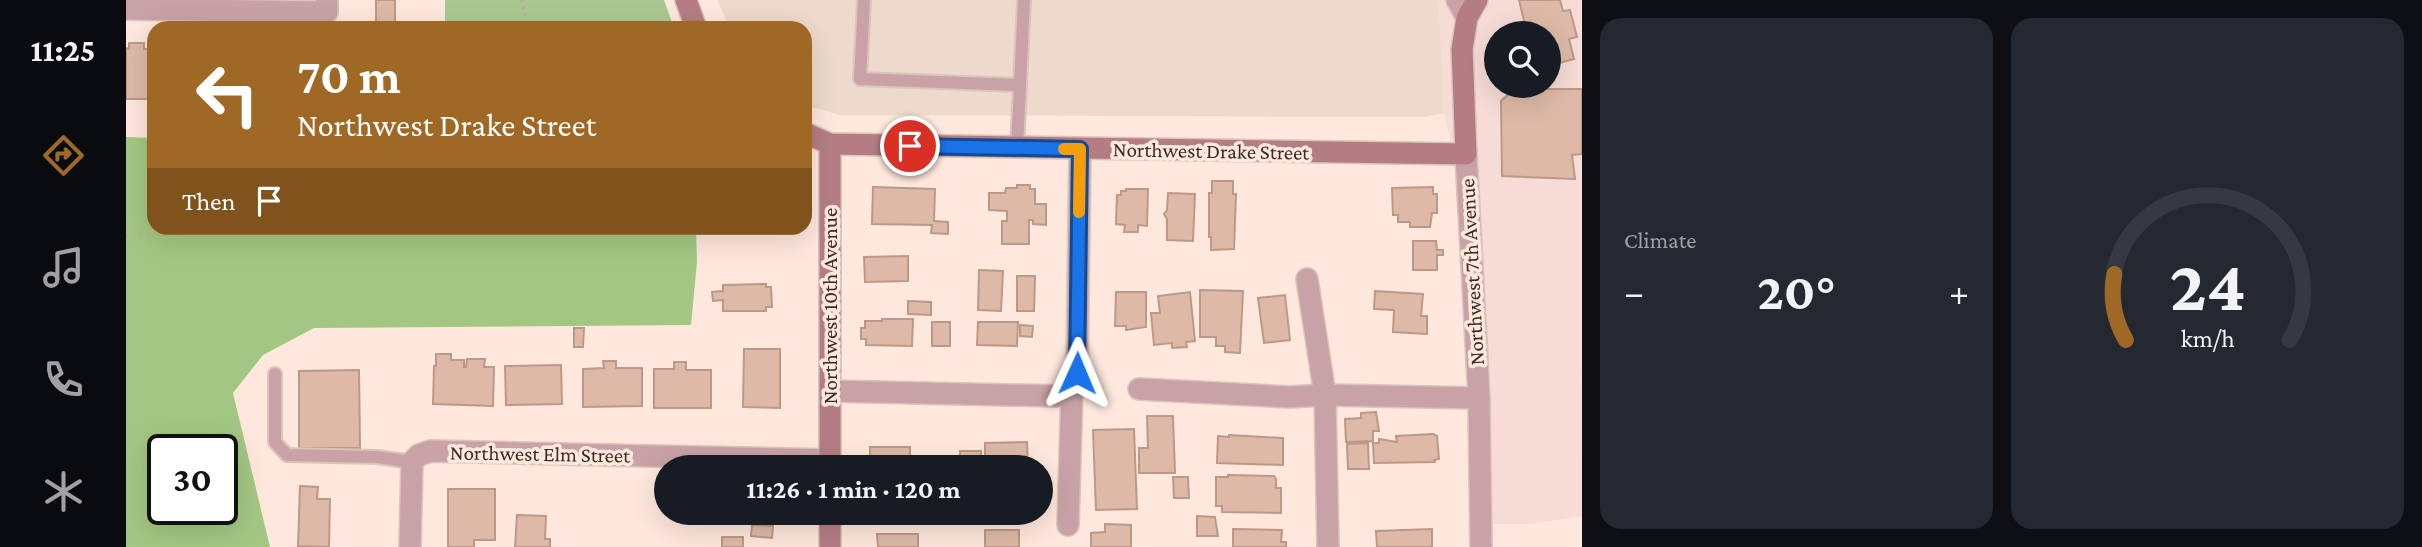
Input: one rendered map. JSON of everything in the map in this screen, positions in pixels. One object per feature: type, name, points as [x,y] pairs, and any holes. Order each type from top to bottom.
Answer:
[{"type":"street","points":[[686,0],[694,21]]},
{"type":"street","points":[[126,9],[327,6]]},
{"type":"street","name":"Northwest 7th Avenue","points":[[1467,6],[1462,49],[1479,398],[1481,547]]},
{"type":"street","points":[[812,137],[830,144]]},
{"type":"street","name":"Northwest Drake Street","points":[[830,144],[1466,154]]},
{"type":"street","name":"Northwest 10th Avenue","points":[[830,144],[830,455]]},
{"type":"street","points":[[1068,525],[1072,388],[1077,373],[1080,149]]},
{"type":"street","points":[[1307,279],[1325,395],[1328,547]]},
{"type":"street","points":[[830,391],[1057,396],[1072,388]]},
{"type":"street","points":[[1139,389],[1290,397],[1325,395],[1479,398]]},
{"type":"street","name":"Northwest Elm Street","points":[[416,458],[432,451],[654,458]]},
{"type":"street","points":[[410,547],[416,458]]},
{"type":"street","points":[[830,525],[830,547]]},
{"type":"lane","points":[[864,0],[860,79],[1020,85]]},
{"type":"lane","points":[[1017,148],[1024,0]]},
{"type":"lane","points":[[275,374],[275,442],[288,455],[416,458]]},
{"type":"path","points":[[523,0],[528,21]]},
{"type":"path","points":[[126,236],[147,234]]},
{"type":"shaded area","points":[[717,0],[1442,0],[1439,2],[1444,113],[1424,117],[840,115],[812,107],[812,21],[727,21]]},
{"type":"shaded area","points":[[1581,0],[1582,516],[1531,524],[1474,524],[1460,178],[1444,113],[1439,2]]},
{"type":"green space","points":[[445,0],[664,0],[672,21],[445,21]]},
{"type":"green space","points":[[126,137],[147,138],[147,235],[696,235],[697,262],[691,325],[314,328],[263,355],[233,393],[270,547],[126,547]]},
{"type":"building","points":[[376,0],[395,0],[395,21],[376,21]]},
{"type":"building","points":[[1519,0],[1560,0],[1563,11],[1570,10],[1577,37],[1569,39],[1574,59],[1561,63],[1561,21],[1524,21]]},
{"type":"building","points":[[129,43],[144,43],[144,49],[147,49],[147,99],[126,99],[126,48],[129,49]]},
{"type":"building","points":[[1561,89],[1582,89],[1582,154],[1572,155],[1575,179],[1502,176],[1501,101],[1504,98],[1561,98]]},
{"type":"building","points":[[1212,181],[1233,181],[1233,194],[1236,194],[1234,249],[1211,250],[1209,193],[1212,193]]},
{"type":"building","points":[[1017,185],[1030,185],[1030,189],[1035,189],[1035,204],[1046,204],[1046,225],[1033,224],[1033,220],[1029,220],[1029,244],[1002,244],[1002,221],[1007,221],[1007,211],[989,210],[989,193],[1005,193],[1006,188],[1017,188]]},
{"type":"building","points":[[873,187],[935,189],[934,221],[948,222],[948,234],[931,233],[932,225],[872,224]]},
{"type":"building","points":[[1433,187],[1433,194],[1437,194],[1437,213],[1432,213],[1430,227],[1410,227],[1410,222],[1398,222],[1398,215],[1393,215],[1392,188]]},
{"type":"building","points":[[1148,189],[1147,226],[1138,225],[1138,232],[1124,232],[1125,225],[1116,224],[1117,195],[1121,195],[1121,191]]},
{"type":"building","points":[[1168,193],[1195,194],[1193,241],[1167,240],[1167,219],[1164,214],[1167,210]]},
{"type":"building","points":[[1413,241],[1436,241],[1437,250],[1443,250],[1443,255],[1437,255],[1437,270],[1413,270]]},
{"type":"building","points":[[908,256],[908,281],[865,282],[864,257]]},
{"type":"building","points":[[979,270],[1003,271],[1001,311],[978,310]]},
{"type":"building","points":[[1017,276],[1035,276],[1034,311],[1017,311]]},
{"type":"building","points":[[766,284],[766,287],[771,287],[772,307],[766,307],[766,311],[723,311],[723,300],[713,301],[712,292],[723,291],[723,285]]},
{"type":"building","points":[[1200,290],[1243,291],[1240,353],[1225,352],[1225,346],[1216,346],[1216,337],[1200,337]]},
{"type":"building","points":[[1375,291],[1423,294],[1421,316],[1427,316],[1427,334],[1393,332],[1394,310],[1374,309]]},
{"type":"building","points":[[1116,292],[1146,292],[1146,327],[1126,330],[1126,326],[1115,326]]},
{"type":"building","points":[[1190,292],[1195,341],[1186,342],[1187,347],[1172,348],[1172,343],[1154,345],[1151,313],[1160,313],[1158,296]]},
{"type":"building","points":[[1285,295],[1290,340],[1264,343],[1258,298]]},
{"type":"building","points":[[908,301],[931,302],[931,315],[908,314]]},
{"type":"building","points":[[913,319],[912,346],[866,345],[866,339],[861,339],[861,328],[865,328],[865,321]]},
{"type":"building","points":[[932,322],[950,322],[950,346],[932,346]]},
{"type":"building","points":[[978,322],[1018,322],[1017,346],[977,345]]},
{"type":"building","points":[[1020,325],[1033,326],[1032,337],[1020,336]]},
{"type":"building","points":[[574,328],[584,328],[583,347],[574,347]]},
{"type":"building","points":[[744,349],[780,349],[780,408],[743,407]]},
{"type":"building","points":[[436,354],[451,354],[451,360],[464,360],[464,367],[467,359],[485,359],[484,367],[494,367],[493,406],[433,404]]},
{"type":"building","points":[[603,361],[616,361],[616,368],[642,368],[642,406],[583,407],[583,369],[604,368]]},
{"type":"building","points":[[674,362],[686,362],[686,370],[711,370],[711,408],[654,408],[654,369],[674,369]]},
{"type":"building","points":[[561,365],[562,404],[506,405],[505,366]]},
{"type":"building","points":[[359,370],[360,448],[299,448],[299,371]]},
{"type":"building","points":[[1376,412],[1379,431],[1373,431],[1373,441],[1346,442],[1345,419],[1361,418],[1361,413]]},
{"type":"building","points":[[1147,416],[1173,416],[1175,473],[1139,473],[1139,448],[1148,448]]},
{"type":"building","points":[[1134,429],[1137,509],[1096,510],[1093,430]]},
{"type":"building","points":[[1218,436],[1283,438],[1283,465],[1217,463]]},
{"type":"building","points":[[1396,436],[1437,436],[1439,459],[1434,460],[1435,462],[1374,463],[1373,443],[1379,443],[1379,439],[1397,442]]},
{"type":"building","points":[[1027,442],[1028,455],[985,455],[985,443]]},
{"type":"building","points":[[1368,443],[1369,469],[1348,469],[1347,444]]},
{"type":"building","points":[[870,447],[910,447],[910,455],[870,455]]},
{"type":"building","points":[[960,451],[981,451],[981,455],[960,455]]},
{"type":"building","points":[[1274,476],[1276,488],[1281,488],[1281,513],[1222,512],[1222,506],[1216,506],[1216,477]]},
{"type":"building","points":[[1173,477],[1188,477],[1189,498],[1174,498]]},
{"type":"building","points":[[300,486],[318,487],[317,499],[330,499],[329,547],[298,546]]},
{"type":"building","points":[[448,489],[495,489],[495,540],[474,540],[474,547],[448,547]]},
{"type":"building","points":[[517,515],[546,516],[545,539],[550,539],[550,547],[515,547]]},
{"type":"building","points":[[1197,516],[1215,517],[1218,536],[1197,536]]},
{"type":"building","points":[[1105,524],[1131,525],[1131,547],[1091,547],[1091,533],[1105,532]]},
{"type":"building","points":[[752,525],[773,526],[772,538],[751,536]]},
{"type":"building","points":[[1233,529],[1282,530],[1281,542],[1286,542],[1286,547],[1233,547]]},
{"type":"building","points":[[1432,529],[1432,547],[1377,547],[1376,531]]},
{"type":"building","points":[[985,530],[1019,530],[1019,547],[985,547]]},
{"type":"building","points":[[877,534],[918,534],[918,547],[878,547]]},
{"type":"building","points":[[722,537],[743,537],[743,547],[722,547]]},
{"type":"slow traffic","points":[[1064,149],[1080,149],[1079,212]]},
{"type":"route","points":[[910,146],[1080,149],[1077,373]]}]
